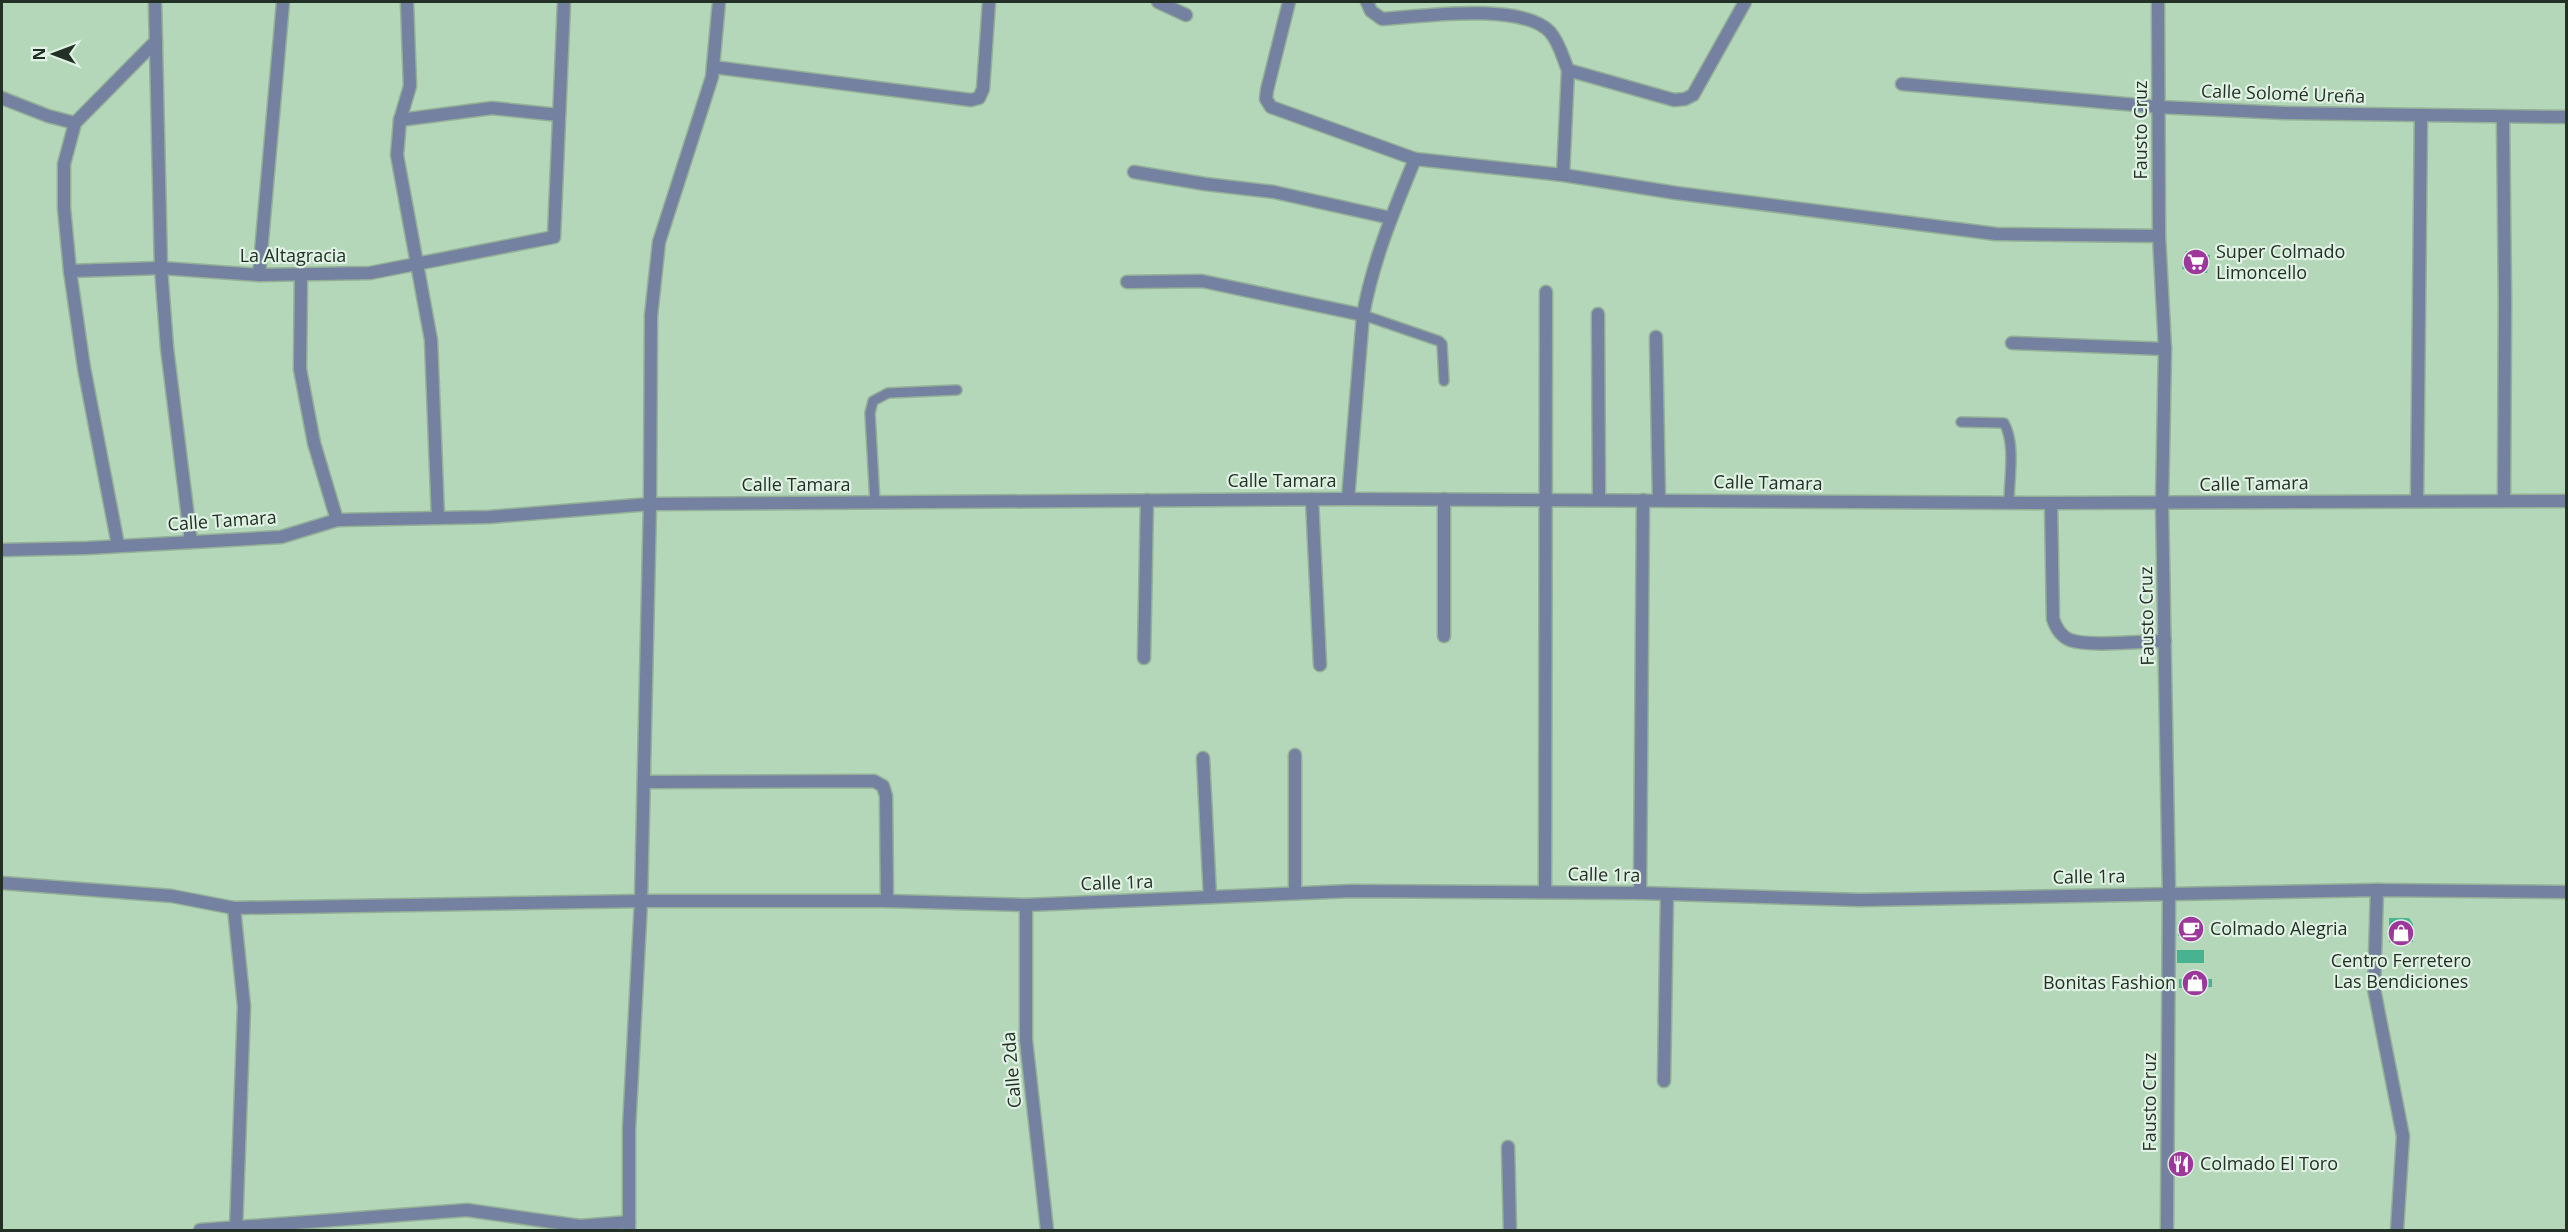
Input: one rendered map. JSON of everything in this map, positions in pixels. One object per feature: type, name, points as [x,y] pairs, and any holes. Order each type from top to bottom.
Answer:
[{"type":"street","points":[[155,2],[161,268],[167,348],[191,542]]},
{"type":"street","points":[[259,275],[284,2]]},
{"type":"street","points":[[407,2],[410,86],[400,120],[397,155],[431,340],[438,518]]},
{"type":"street","name":"La Altagracia","points":[[70,271],[161,268],[259,275],[370,273],[554,237],[564,2]]},
{"type":"street","points":[[200,1230],[467,1210],[580,1226],[629,1226],[629,1130],[641,901],[644,782],[650,504],[651,316],[660,242],[712,77],[719,2]]},
{"type":"street","points":[[713,67],[971,100],[979,98],[983,89],[989,2]]},
{"type":"street","points":[[1158,2],[1185,15]]},
{"type":"street","points":[[1289,2],[1267,90],[1266,99],[1271,107],[1415,159],[1563,175],[1676,193],[1996,234],[2159,236]]},
{"type":"street","points":[[1367,2],[1371,11],[1382,19],[1501,14],[1535,22],[1551,32],[1568,70],[1563,175]]},
{"type":"street","points":[[1568,70],[1674,100],[1685,99],[1693,95],[1745,2]]},
{"type":"street","name":"Fausto Cruz","points":[[2158,2],[2159,236],[2165,349],[2162,503],[2169,893],[2167,1230]]},
{"type":"street","points":[[118,545],[86,379],[70,271],[64,208],[64,164],[75,123],[156,41]]},
{"type":"street","name":"Calle Solomé Ureña","points":[[1902,84],[2159,107],[2421,116],[2566,117]]},
{"type":"street","points":[[2,98],[48,116],[75,123]]},
{"type":"street","points":[[400,120],[492,108],[559,115]]},
{"type":"street","points":[[2417,500],[2421,116]]},
{"type":"street","points":[[2503,117],[2504,500]]},
{"type":"street","points":[[1348,499],[1363,315],[1368,286],[1391,218],[1415,159]]},
{"type":"street","points":[[1134,172],[1205,184],[1274,192],[1391,218]]},
{"type":"street","points":[[301,275],[300,369],[314,443],[337,520]]},
{"type":"street","points":[[1127,282],[1202,281],[1363,315]]},
{"type":"street","points":[[1545,892],[1546,292]]},
{"type":"street","points":[[1598,314],[1599,499]]},
{"type":"street","points":[[1656,337],[1659,500]]},
{"type":"street","points":[[2012,343],[2165,349]]},
{"type":"street","points":[[1312,499],[1320,665]]},
{"type":"street","name":"Calle Tamara","points":[[2,550],[87,548],[281,537],[337,520],[489,517],[650,504],[1312,499],[2009,503],[2566,501]]},
{"type":"street","points":[[1444,499],[1444,636]]},
{"type":"street","points":[[1640,893],[1643,500]]},
{"type":"street","points":[[1144,658],[1147,501]]},
{"type":"street","points":[[2051,503],[2053,619],[2061,635],[2081,643],[2165,641]]},
{"type":"street","points":[[1295,755],[1295,893]]},
{"type":"street","points":[[1203,758],[1210,897]]},
{"type":"street","points":[[644,782],[874,780],[883,786],[886,796],[887,901]]},
{"type":"street","name":"Calle 1ra","points":[[2,883],[172,896],[234,908],[641,901],[887,901],[1026,905],[1352,891],[1640,893],[1860,900],[2377,890],[2566,892]]},
{"type":"street","points":[[2377,890],[2374,989],[2403,1136],[2397,1230]]},
{"type":"street","points":[[1664,1081],[1667,894]]},
{"type":"street","name":"Calle 2da","points":[[1026,905],[1026,1040],[1047,1230]]},
{"type":"street","points":[[234,908],[244,1006],[237,1229]]},
{"type":"street","points":[[1509,1147],[1510,1230]]},
{"type":"lane","points":[[1363,315],[1439,341],[1442,344],[1444,381]]},
{"type":"lane","points":[[875,503],[870,413],[873,401],[888,393],[957,390]]},
{"type":"lane","points":[[1961,422],[2004,423],[2010,443],[2009,503]]},
{"type":"building","name":"Super Colmado Limoncello","points":[[2186,251],[2210,255],[2207,273],[2182,269]]},
{"type":"building","name":"Centro Ferretero Las Bendiciones","points":[[2389,918],[2409,918],[2413,924],[2413,942],[2389,942]]},
{"type":"building","name":"Colmado Alegria","points":[[2178,923],[2203,923],[2203,935],[2178,936]]},
{"type":"building","points":[[2177,950],[2204,950],[2204,963],[2177,963]]},
{"type":"building","name":"Bonitas Fashion","points":[[2179,979],[2212,979],[2212,987],[2179,988]]},
{"type":"building","name":"Colmado El Toro","points":[[2174,1157],[2188,1157],[2189,1170],[2174,1171]]},
{"type":"place","name":"Super Colmado Limoncello","points":[[2196,262]]},
{"type":"place","name":"Colmado Alegria","points":[[2191,929]]},
{"type":"place","name":"Centro Ferretero Las Bendiciones","points":[[2401,933]]},
{"type":"place","name":"Bonitas Fashion","points":[[2195,983]]},
{"type":"place","name":"Colmado El Toro","points":[[2181,1164]]}]
